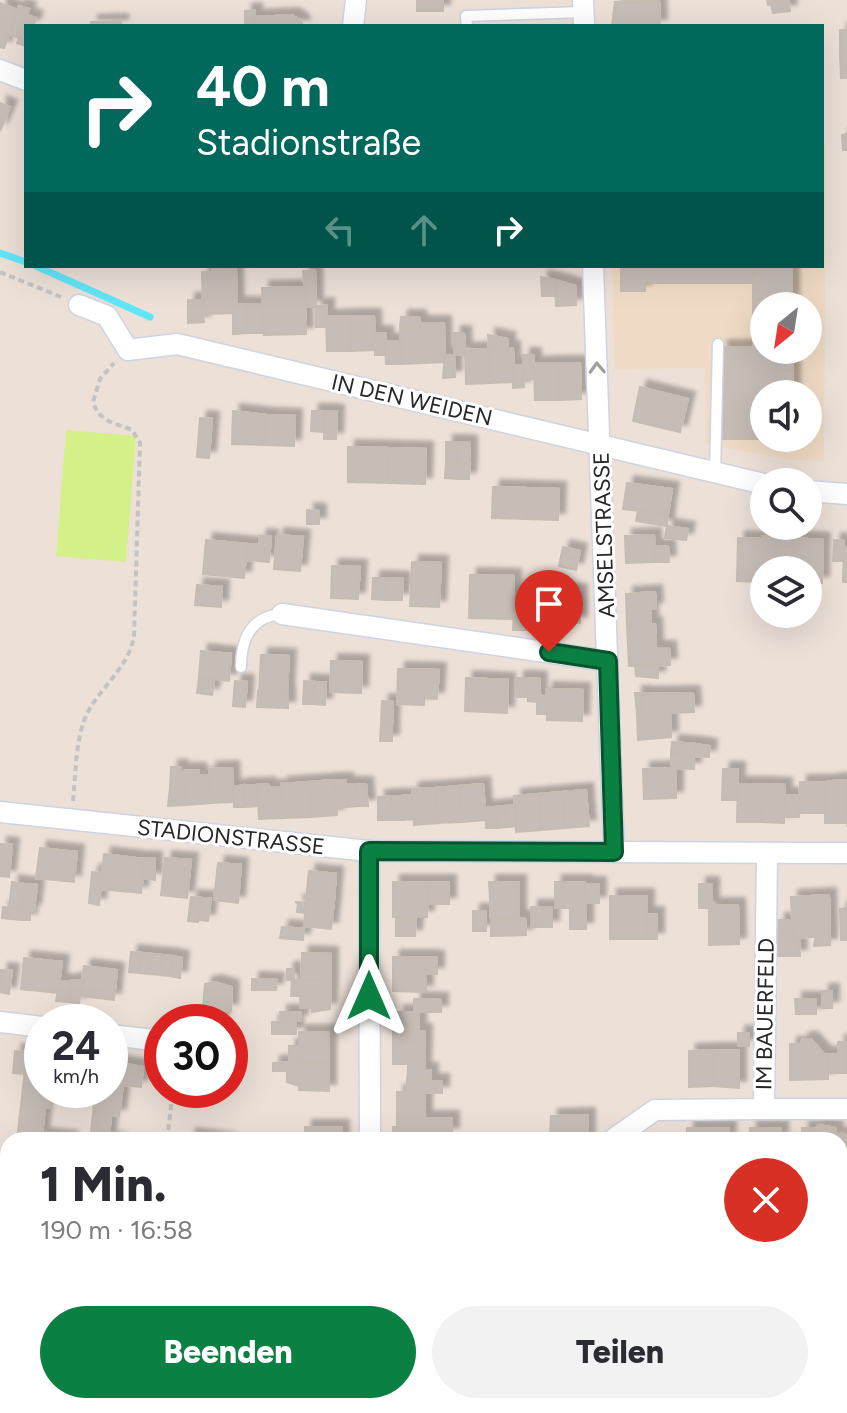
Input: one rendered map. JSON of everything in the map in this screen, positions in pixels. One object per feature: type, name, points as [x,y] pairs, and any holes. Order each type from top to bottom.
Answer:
[{"type":"street","points":[[353,24],[356,0]]},
{"type":"street","points":[[0,70],[24,79]]},
{"type":"street","name":"AMSELSTRASSE","points":[[594,276],[614,852]]},
{"type":"street","points":[[79,305],[107,316],[128,350]]},
{"type":"street","name":"IN DEN WEIDEN","points":[[128,350],[177,344],[750,481]]},
{"type":"street","points":[[822,492],[847,494]]},
{"type":"street","points":[[282,614],[608,661]]},
{"type":"street","name":"STADIONSTRASSE","points":[[0,812],[369,851],[847,853]]},
{"type":"street","points":[[369,851],[370,1132]]},
{"type":"street","name":"IM BAUERFELD","points":[[623,1132],[655,1110],[764,1109],[767,853]]},
{"type":"street","points":[[0,1022],[24,1025]]},
{"type":"street","points":[[764,1109],[847,1109]]},
{"type":"lane","points":[[467,24],[466,16],[584,13]]},
{"type":"lane","points":[[715,474],[718,344]]},
{"type":"lane","points":[[241,667],[243,641],[251,629],[264,618],[282,614]]},
{"type":"path","points":[[0,272],[79,305]]},
{"type":"path","points":[[71,819],[79,749],[87,714],[124,662],[134,636],[140,443],[132,430],[113,424],[100,415],[93,402],[96,387],[105,371],[128,350]]},
{"type":"path","points":[[168,1132],[171,1108]]},
{"type":"shaded area","points":[[826,144],[824,461],[790,460],[706,444],[705,368],[615,369],[612,268],[824,268]]},
{"type":"green space","points":[[66,430],[136,436],[126,562],[56,556]]},
{"type":"building","points":[[417,0],[443,0],[443,11],[417,11]]},
{"type":"building","points":[[767,0],[789,0],[789,2],[768,5]]},
{"type":"building","points":[[659,1],[660,24],[612,24],[615,2]]},
{"type":"building","points":[[789,2],[790,11],[773,13],[771,4]]},
{"type":"building","points":[[0,3],[18,10],[4,48],[0,47]]},
{"type":"building","points":[[19,6],[29,9],[19,38],[9,34]]},
{"type":"building","points":[[255,10],[255,24],[245,24],[245,11]]},
{"type":"building","points":[[27,15],[36,18],[34,24],[24,24],[24,45],[17,43]]},
{"type":"building","points":[[292,15],[302,24],[255,24],[255,17]]},
{"type":"building","points":[[121,21],[121,24],[91,24]]},
{"type":"building","points":[[840,30],[847,30],[847,54],[840,54]]},
{"type":"building","points":[[840,54],[847,54],[847,78],[841,78]]},
{"type":"building","points":[[0,103],[10,107],[0,131]]},
{"type":"building","points":[[847,134],[847,150],[843,150],[842,135]]},
{"type":"building","points":[[236,268],[237,313],[203,314],[202,272]]},
{"type":"building","points":[[621,268],[645,268],[645,291],[621,291]]},
{"type":"building","points":[[645,268],[753,268],[753,283],[645,283]]},
{"type":"building","points":[[753,268],[792,268],[792,292],[753,292]]},
{"type":"building","points":[[315,270],[316,307],[306,307],[303,271]]},
{"type":"building","points":[[541,277],[555,280],[555,296],[542,296]]},
{"type":"building","points":[[555,280],[576,286],[576,305],[556,306]]},
{"type":"building","points":[[305,287],[306,334],[264,335],[262,288]]},
{"type":"building","points":[[188,300],[202,300],[204,322],[188,323]]},
{"type":"building","points":[[237,304],[247,304],[248,333],[233,334],[233,313],[237,313]]},
{"type":"building","points":[[247,304],[263,304],[263,333],[248,333]]},
{"type":"building","points":[[327,305],[327,327],[316,327],[316,306]]},
{"type":"building","points":[[350,316],[351,351],[327,351],[326,317]]},
{"type":"building","points":[[350,316],[374,316],[375,350],[351,351]]},
{"type":"building","points":[[401,317],[419,317],[421,329],[400,329]]},
{"type":"building","points":[[421,323],[444,323],[445,362],[401,364],[400,329],[421,329]]},
{"type":"building","points":[[375,333],[386,333],[386,355],[375,355]]},
{"type":"building","points":[[454,333],[464,333],[465,355],[454,355]]},
{"type":"building","points":[[488,335],[508,339],[508,348],[489,349]]},
{"type":"building","points":[[385,341],[400,341],[401,364],[386,364]]},
{"type":"building","points":[[721,347],[750,347],[750,364],[793,364],[793,380],[750,380],[750,439],[721,439]]},
{"type":"building","points":[[513,348],[514,382],[490,383],[489,349]]},
{"type":"building","points":[[489,349],[490,383],[466,384],[465,350]]},
{"type":"building","points":[[445,355],[454,355],[455,377],[443,378]]},
{"type":"building","points":[[523,355],[534,355],[534,379],[524,379]]},
{"type":"building","points":[[558,363],[580,363],[581,399],[559,400]]},
{"type":"building","points":[[558,363],[559,400],[535,400],[534,364]]},
{"type":"building","points":[[513,365],[523,365],[524,387],[513,388]]},
{"type":"building","points":[[640,387],[688,399],[680,432],[633,421]]},
{"type":"building","points":[[233,411],[266,415],[265,445],[232,444]]},
{"type":"building","points":[[312,411],[325,411],[324,432],[311,431]]},
{"type":"building","points":[[325,411],[337,412],[336,439],[324,439]]},
{"type":"building","points":[[266,415],[295,416],[294,446],[265,445]]},
{"type":"building","points":[[200,418],[212,419],[209,458],[197,457]]},
{"type":"building","points":[[446,442],[458,442],[457,463],[446,463]]},
{"type":"building","points":[[458,442],[470,443],[470,464],[457,463]]},
{"type":"building","points":[[348,447],[389,448],[388,483],[348,482]]},
{"type":"building","points":[[389,448],[426,449],[425,484],[388,483]]},
{"type":"building","points":[[446,463],[457,463],[457,479],[445,478]]},
{"type":"building","points":[[457,463],[470,464],[469,479],[457,479]]},
{"type":"building","points":[[627,483],[672,489],[668,514],[623,509]]},
{"type":"building","points":[[493,487],[526,488],[525,519],[492,518]]},
{"type":"building","points":[[526,488],[559,489],[558,520],[525,519]]},
{"type":"building","points":[[307,510],[319,511],[319,524],[307,524]]},
{"type":"building","points":[[638,511],[668,514],[667,526],[636,521]]},
{"type":"building","points":[[667,526],[688,529],[686,540],[665,538]]},
{"type":"building","points":[[277,535],[303,537],[300,571],[274,569]]},
{"type":"building","points":[[654,535],[655,562],[626,563],[625,536]]},
{"type":"building","points":[[260,536],[271,537],[269,562],[258,561]]},
{"type":"building","points":[[738,538],[823,540],[822,583],[822,556],[750,556],[750,582],[737,581]]},
{"type":"building","points":[[206,540],[247,544],[244,578],[203,574]]},
{"type":"building","points":[[834,540],[844,541],[844,561],[833,561]]},
{"type":"building","points":[[247,544],[259,544],[258,561],[246,560]]},
{"type":"building","points":[[668,546],[669,562],[655,562],[655,547]]},
{"type":"building","points":[[563,547],[580,551],[578,560],[561,556]]},
{"type":"building","points":[[844,547],[847,547],[847,582],[843,582]]},
{"type":"building","points":[[561,556],[578,560],[576,570],[559,566]]},
{"type":"building","points":[[412,562],[441,563],[439,607],[410,606]]},
{"type":"building","points":[[332,566],[360,567],[358,599],[331,598]]},
{"type":"building","points":[[470,575],[514,576],[513,619],[469,618]]},
{"type":"building","points":[[373,578],[385,578],[385,600],[372,599]]},
{"type":"building","points":[[385,578],[403,579],[402,600],[385,600]]},
{"type":"building","points":[[197,585],[222,587],[221,607],[195,605]]},
{"type":"building","points":[[549,590],[580,591],[580,623],[548,622]]},
{"type":"building","points":[[655,592],[656,609],[651,609],[651,624],[627,625],[626,594]]},
{"type":"building","points":[[528,608],[539,608],[539,625],[527,625]]},
{"type":"building","points":[[514,609],[528,610],[527,630],[513,630]]},
{"type":"building","points":[[655,624],[656,648],[669,648],[670,665],[629,666],[627,625]]},
{"type":"building","points":[[201,651],[231,654],[229,681],[199,678]]},
{"type":"building","points":[[261,655],[289,656],[287,693],[259,692]]},
{"type":"building","points":[[331,661],[362,662],[361,693],[330,692]]},
{"type":"building","points":[[658,665],[658,678],[636,676],[635,666]]},
{"type":"building","points":[[398,669],[439,670],[437,699],[424,698],[424,705],[397,704]]},
{"type":"building","points":[[199,678],[214,680],[212,695],[197,693]]},
{"type":"building","points":[[466,678],[508,680],[507,713],[465,711]]},
{"type":"building","points":[[517,678],[528,678],[527,697],[517,697]]},
{"type":"building","points":[[528,678],[540,679],[539,702],[528,701]]},
{"type":"building","points":[[235,681],[247,682],[245,707],[233,706]]},
{"type":"building","points":[[304,681],[315,682],[314,704],[303,704]]},
{"type":"building","points":[[315,682],[326,682],[325,705],[314,704]]},
{"type":"building","points":[[546,689],[583,690],[582,721],[547,720],[547,714],[537,714],[537,701],[539,696],[546,697]]},
{"type":"building","points":[[258,691],[288,693],[288,708],[257,707]]},
{"type":"building","points":[[635,693],[643,693],[641,713],[637,714]]},
{"type":"building","points":[[693,693],[694,712],[670,713],[671,737],[638,740],[637,713],[641,713],[641,694]]},
{"type":"building","points":[[382,701],[393,702],[392,726],[381,725]]},
{"type":"building","points":[[381,725],[392,726],[392,741],[380,741]]},
{"type":"building","points":[[672,742],[695,744],[694,756],[671,753]]},
{"type":"building","points":[[695,744],[710,746],[709,757],[694,756]]},
{"type":"building","points":[[671,753],[694,756],[694,769],[671,768]]},
{"type":"building","points":[[171,767],[181,767],[185,787],[170,788]]},
{"type":"building","points":[[232,768],[234,802],[211,803],[209,769]]},
{"type":"building","points":[[676,768],[676,798],[644,799],[643,769]]},
{"type":"building","points":[[723,769],[738,769],[737,800],[722,800]]},
{"type":"building","points":[[184,770],[199,770],[199,775],[209,775],[211,803],[186,805]]},
{"type":"building","points":[[335,780],[346,780],[346,787],[336,787]]},
{"type":"building","points":[[335,780],[337,815],[311,817],[309,782]]},
{"type":"building","points":[[847,781],[847,823],[825,823],[825,782]]},
{"type":"building","points":[[309,782],[311,817],[283,818],[281,784]]},
{"type":"building","points":[[800,782],[825,782],[825,813],[799,813]]},
{"type":"building","points":[[268,784],[269,787],[281,787],[283,818],[259,819],[257,785]]},
{"type":"building","points":[[346,784],[356,784],[358,806],[347,807]]},
{"type":"building","points":[[356,784],[366,784],[368,806],[358,806]]},
{"type":"building","points":[[483,784],[486,820],[462,822],[459,786]]},
{"type":"building","points":[[738,784],[763,784],[762,822],[737,822]]},
{"type":"building","points":[[763,784],[785,785],[784,823],[762,822]]},
{"type":"building","points":[[244,785],[257,785],[258,806],[245,807]]},
{"type":"building","points":[[244,785],[245,807],[234,807],[234,787]]},
{"type":"building","points":[[459,786],[462,822],[438,823],[435,788]]},
{"type":"building","points":[[185,787],[186,805],[168,806],[170,788]]},
{"type":"building","points":[[336,787],[346,787],[347,807],[337,807]]},
{"type":"building","points":[[435,788],[438,823],[414,825],[412,789]]},
{"type":"building","points":[[586,790],[589,826],[565,828],[562,792]]},
{"type":"building","points":[[562,792],[565,828],[541,830],[539,794]]},
{"type":"building","points":[[539,794],[541,830],[516,832],[514,796]]},
{"type":"building","points":[[412,795],[414,819],[403,820],[402,796]]},
{"type":"building","points":[[785,795],[800,795],[799,817],[784,817]]},
{"type":"building","points":[[391,796],[402,796],[403,820],[392,820]]},
{"type":"building","points":[[391,796],[392,820],[378,820],[378,797]]},
{"type":"building","points":[[515,805],[516,826],[507,827],[505,806]]},
{"type":"building","points":[[505,806],[507,827],[497,828],[495,807]]},
{"type":"building","points":[[495,807],[497,828],[486,828],[485,808]]},
{"type":"building","points":[[0,844],[12,845],[9,877],[0,876]]},
{"type":"building","points":[[40,848],[77,852],[74,882],[36,878]]},
{"type":"building","points":[[104,854],[145,859],[141,893],[100,889]]},
{"type":"building","points":[[144,858],[155,859],[155,880],[143,878]]},
{"type":"building","points":[[165,858],[191,860],[187,898],[161,895]]},
{"type":"building","points":[[218,863],[241,865],[238,903],[214,900]]},
{"type":"building","points":[[309,871],[336,874],[334,901],[306,899]]},
{"type":"building","points":[[92,872],[102,873],[99,905],[89,903]]},
{"type":"building","points":[[12,882],[25,884],[22,909],[9,908]]},
{"type":"building","points":[[393,882],[428,882],[427,917],[393,917]]},
{"type":"building","points":[[428,882],[449,882],[449,904],[428,904]]},
{"type":"building","points":[[489,882],[519,882],[519,918],[491,919]]},
{"type":"building","points":[[555,882],[585,882],[586,908],[555,908]]},
{"type":"building","points":[[25,884],[37,885],[34,911],[22,909]]},
{"type":"building","points":[[586,884],[599,884],[599,903],[586,903]]},
{"type":"building","points":[[699,884],[712,884],[712,905],[709,908],[699,908]]},
{"type":"building","points":[[829,895],[830,935],[793,939],[791,897]]},
{"type":"building","points":[[610,896],[647,896],[647,939],[610,939]]},
{"type":"building","points":[[191,897],[201,898],[198,922],[188,921]]},
{"type":"building","points":[[201,898],[211,898],[208,921],[199,920]]},
{"type":"building","points":[[306,899],[334,901],[331,929],[304,926]]},
{"type":"building","points":[[295,902],[306,903],[305,913],[297,912],[298,903]]},
{"type":"building","points":[[709,905],[738,905],[739,944],[709,945]]},
{"type":"building","points":[[3,907],[22,909],[21,920],[2,918]]},
{"type":"building","points":[[531,907],[541,907],[542,927],[531,927]]},
{"type":"building","points":[[541,907],[552,907],[552,927],[542,927]]},
{"type":"building","points":[[570,908],[586,908],[586,929],[570,929]]},
{"type":"building","points":[[847,908],[847,940],[841,940],[840,909]]},
{"type":"building","points":[[22,909],[30,910],[30,920],[21,920]]},
{"type":"building","points":[[473,911],[486,911],[486,931],[473,931]]},
{"type":"building","points":[[647,914],[657,914],[657,939],[647,939]]},
{"type":"building","points":[[396,918],[416,918],[415,936],[396,936]]},
{"type":"building","points":[[525,918],[526,935],[491,936],[491,919]]},
{"type":"building","points":[[778,920],[792,920],[793,939],[799,939],[800,956],[778,956]]},
{"type":"building","points":[[282,927],[304,929],[303,940],[280,938]]},
{"type":"building","points":[[830,935],[830,945],[814,946],[816,936]]},
{"type":"building","points":[[131,952],[142,953],[139,973],[129,972]]},
{"type":"building","points":[[142,953],[152,954],[150,974],[139,973]]},
{"type":"building","points":[[302,953],[331,954],[331,981],[301,980]]},
{"type":"building","points":[[152,954],[162,955],[160,975],[150,974]]},
{"type":"building","points":[[162,955],[172,956],[170,976],[160,975]]},
{"type":"building","points":[[172,956],[182,958],[180,978],[170,976]]},
{"type":"building","points":[[393,957],[426,957],[426,992],[393,991]]},
{"type":"building","points":[[426,957],[437,958],[437,974],[426,974]]},
{"type":"building","points":[[24,958],[62,962],[58,993],[21,989]]},
{"type":"building","points":[[84,966],[117,970],[114,1000],[80,996]]},
{"type":"building","points":[[287,969],[294,969],[294,980],[287,980]]},
{"type":"building","points":[[1,970],[12,971],[9,994],[0,992]]},
{"type":"building","points":[[252,979],[277,980],[276,990],[252,990]]},
{"type":"building","points":[[71,980],[82,981],[79,1004],[69,1002]]},
{"type":"building","points":[[292,980],[301,980],[301,996],[291,996]]},
{"type":"building","points":[[301,980],[331,981],[330,1009],[312,1012],[312,1008],[300,1008]]},
{"type":"building","points":[[60,981],[71,982],[69,1002],[56,1001]]},
{"type":"building","points":[[214,982],[232,987],[231,1004],[203,1004],[205,984]]},
{"type":"building","points":[[822,991],[832,991],[832,1008],[822,1008]]},
{"type":"building","points":[[414,999],[441,1000],[441,1012],[414,1012]]},
{"type":"building","points":[[795,999],[816,999],[816,1014],[796,1014]]},
{"type":"building","points":[[280,1012],[301,1012],[301,1021],[281,1021]]},
{"type":"building","points":[[397,1012],[419,1012],[419,1031],[396,1031]]},
{"type":"building","points":[[296,1021],[296,1034],[272,1034],[272,1022]]},
{"type":"building","points":[[393,1031],[425,1031],[424,1070],[408,1070],[408,1064],[393,1064]]},
{"type":"building","points":[[299,1032],[329,1032],[329,1063],[299,1062]]},
{"type":"building","points":[[738,1033],[749,1033],[749,1046],[738,1046]]},
{"type":"building","points":[[803,1039],[811,1039],[824,1054],[828,1054],[828,1079],[790,1080],[790,1044],[800,1044]]},
{"type":"building","points":[[838,1042],[847,1042],[847,1073],[838,1073]]},
{"type":"building","points":[[289,1046],[299,1046],[299,1062],[289,1063]]},
{"type":"building","points":[[713,1050],[713,1086],[689,1087],[689,1051]]},
{"type":"building","points":[[713,1050],[739,1050],[739,1088],[713,1086]]},
{"type":"building","points":[[15,1051],[24,1052],[24,1074],[13,1073]]},
{"type":"building","points":[[828,1054],[838,1054],[838,1073],[828,1073]]},
{"type":"building","points":[[287,1062],[287,1071],[273,1071],[273,1063]]},
{"type":"building","points":[[287,1062],[299,1062],[299,1086],[287,1082]]},
{"type":"building","points":[[299,1062],[329,1063],[329,1091],[299,1090]]},
{"type":"building","points":[[128,1064],[143,1067],[141,1087],[128,1086]]},
{"type":"building","points":[[408,1070],[431,1070],[431,1081],[407,1081]]},
{"type":"building","points":[[24,1078],[24,1105],[21,1105]]},
{"type":"building","points":[[407,1081],[442,1081],[442,1093],[406,1092]]},
{"type":"building","points":[[397,1092],[425,1092],[425,1118],[452,1118],[452,1132],[393,1132],[393,1127],[397,1127]]},
{"type":"building","points":[[21,1105],[24,1108],[45,1108],[42,1132],[18,1132]]},
{"type":"building","points":[[93,1108],[120,1108],[119,1116],[93,1113]]},
{"type":"building","points":[[93,1113],[111,1115],[110,1132],[91,1132]]},
{"type":"building","points":[[588,1115],[588,1132],[550,1132],[551,1116]]},
{"type":"building","points":[[819,1125],[836,1128],[836,1132],[802,1132],[802,1128],[816,1128]]},
{"type":"building","points":[[305,1127],[342,1127],[342,1132],[305,1132]]},
{"type":"building","points":[[687,1128],[708,1128],[708,1132],[687,1132]]},
{"type":"building","points":[[708,1128],[729,1128],[729,1132],[708,1132]]},
{"type":"building","points":[[750,1128],[781,1128],[781,1132],[750,1132]]},
{"type":"waterway","points":[[0,253],[24,261]]},
{"type":"waterway","points":[[40,268],[150,317]]},
{"type":"route","points":[[369,996],[369,851],[614,852],[608,661],[549,652]]}]
